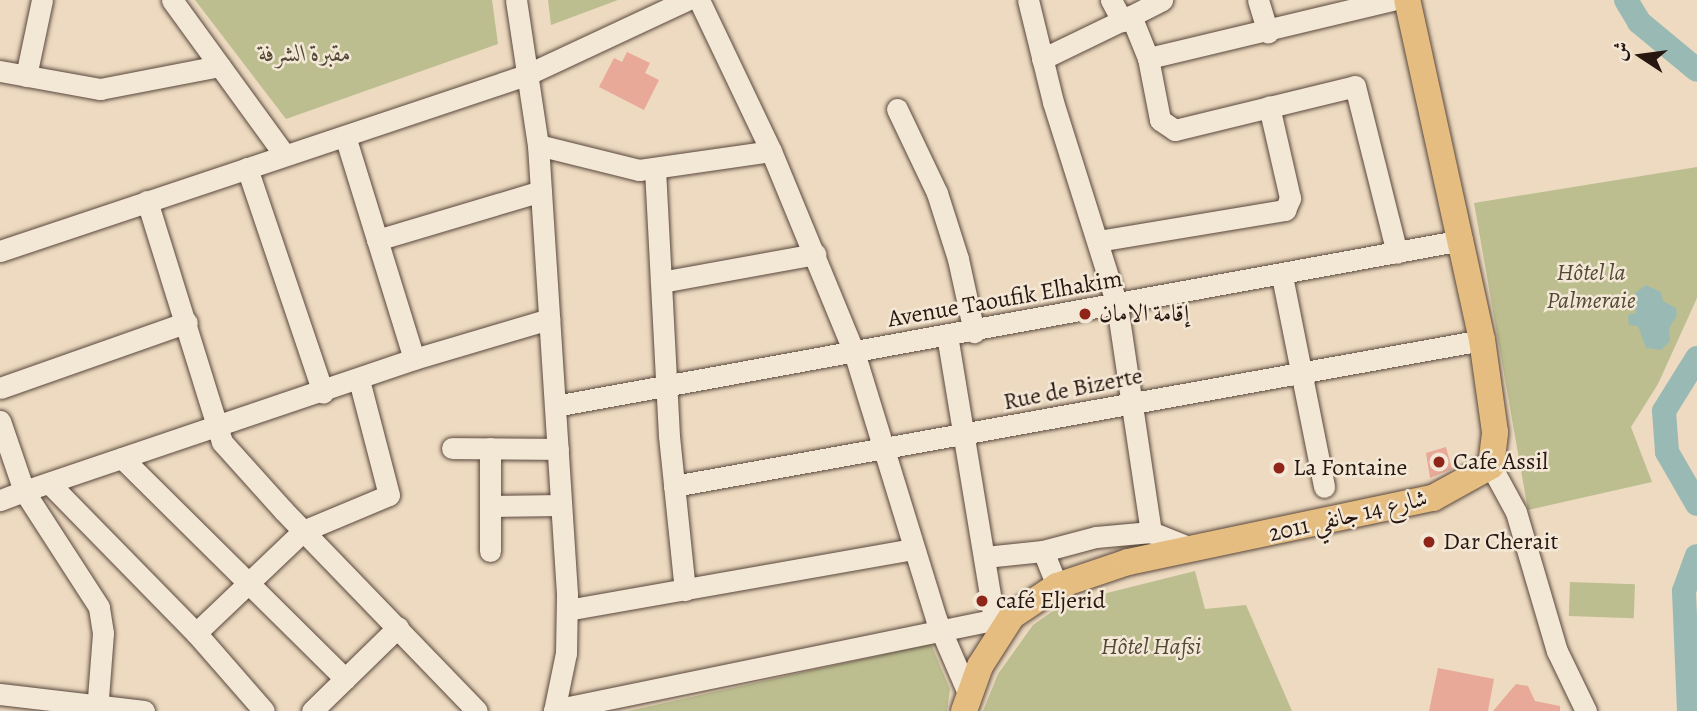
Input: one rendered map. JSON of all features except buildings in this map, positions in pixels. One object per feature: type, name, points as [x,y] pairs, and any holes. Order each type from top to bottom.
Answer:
[{"type":"main road","points":[[1407,0],[1482,340],[1495,432],[1491,466]]},
{"type":"main road","name":"شارع 14 جانفي 2011","points":[[966,702],[1003,617],[1057,586],[1128,562],[1433,498],[1491,466]]},
{"type":"street","points":[[26,76],[42,0]]},
{"type":"street","points":[[172,0],[284,154]]},
{"type":"street","points":[[516,0],[538,145],[561,505],[566,653],[554,710],[1003,617],[985,557],[947,335]]},
{"type":"street","points":[[0,251],[526,75],[687,0]]},
{"type":"street","points":[[699,0],[771,151],[854,352],[914,550],[966,702]]},
{"type":"street","points":[[1028,0],[1041,59],[1117,306],[1134,404],[1151,532]]},
{"type":"street","points":[[1111,0],[1127,18],[1148,58],[1158,114],[1169,128],[1187,129],[1355,86],[1397,253]]},
{"type":"street","points":[[1041,59],[1162,0]]},
{"type":"street","points":[[1258,0],[1268,33]]},
{"type":"street","points":[[1148,58],[1268,33],[1392,0]]},
{"type":"street","points":[[0,71],[100,89],[220,66]]},
{"type":"street","points":[[1098,241],[1285,210],[1290,198],[1269,106]]},
{"type":"street","points":[[897,109],[937,193],[958,259],[974,332]]},
{"type":"street","points":[[345,136],[414,359]]},
{"type":"street","points":[[538,145],[639,170],[771,151]]},
{"type":"street","points":[[247,169],[323,392]]},
{"type":"street","points":[[654,169],[666,385],[685,590]]},
{"type":"street","points":[[377,240],[541,191]]},
{"type":"street","points":[[146,201],[187,322],[217,426],[235,459],[477,711]]},
{"type":"street","name":"Avenue Taoufik Elhakim","points":[[555,406],[1282,276],[1462,240]]},
{"type":"street","points":[[661,282],[815,254]]},
{"type":"street","points":[[1282,276],[1324,487]]},
{"type":"street","points":[[0,500],[359,380],[414,359],[549,319]]},
{"type":"street","points":[[0,388],[187,322]]},
{"type":"street","name":"Rue de Bizerte","points":[[674,486],[964,437],[1482,340]]},
{"type":"street","points":[[196,633],[303,531],[389,495],[359,380]]},
{"type":"street","points":[[0,421],[24,491],[99,607],[103,634],[97,708]]},
{"type":"street","points":[[452,448],[558,449]]},
{"type":"street","points":[[490,448],[491,551]]},
{"type":"street","points":[[122,458],[246,586],[345,679]]},
{"type":"street","points":[[1491,466],[1516,512],[1557,651],[1586,711]]},
{"type":"street","points":[[49,483],[196,633],[264,711]]},
{"type":"street","points":[[490,506],[561,505]]},
{"type":"street","points":[[985,557],[1043,551],[1096,537],[1151,532],[1193,549]]},
{"type":"street","points":[[566,610],[914,550]]},
{"type":"street","points":[[1043,551],[1057,586]]},
{"type":"street","points":[[312,711],[398,627]]},
{"type":"street","points":[[0,694],[97,708],[144,711]]},
{"type":"green space","name":"مقبرة الشرفة","points":[[195,0],[492,0],[498,44],[286,119]]},
{"type":"green space","points":[[548,0],[618,0],[551,25]]},
{"type":"green space","name":"Hôtel la Palmeraie","points":[[1697,167],[1697,298],[1658,384],[1631,427],[1652,482],[1528,510],[1474,203]]},
{"type":"green space","name":"Hôtel Hafsi","points":[[1195,571],[1205,609],[1246,605],[1292,711],[983,711],[998,674],[1033,625],[1063,604]]},
{"type":"green space","points":[[1570,582],[1635,584],[1634,618],[1569,616]]},
{"type":"green space","points":[[931,644],[950,689],[947,711],[628,711]]},
{"type":"water","points":[[1646,285],[1661,292],[1663,301],[1676,308],[1677,315],[1669,329],[1670,341],[1661,350],[1646,348],[1638,326],[1629,325],[1628,315],[1636,313],[1635,293]]},
{"type":"waterway","points":[[1626,0],[1639,22],[1697,70]]},
{"type":"waterway","points":[[1697,358],[1664,411],[1667,452],[1697,504]]},
{"type":"waterway","points":[[1689,711],[1684,591],[1697,556]]},
{"type":"place","name":"إقامة الامان","points":[[1085,314]]},
{"type":"place","name":"Cafe Assil","points":[[1439,462]]},
{"type":"place","name":"La Fontaine","points":[[1279,468]]},
{"type":"place","name":"Dar Cherait","points":[[1429,542]]},
{"type":"place","name":"café Eljerid","points":[[982,601]]}]
